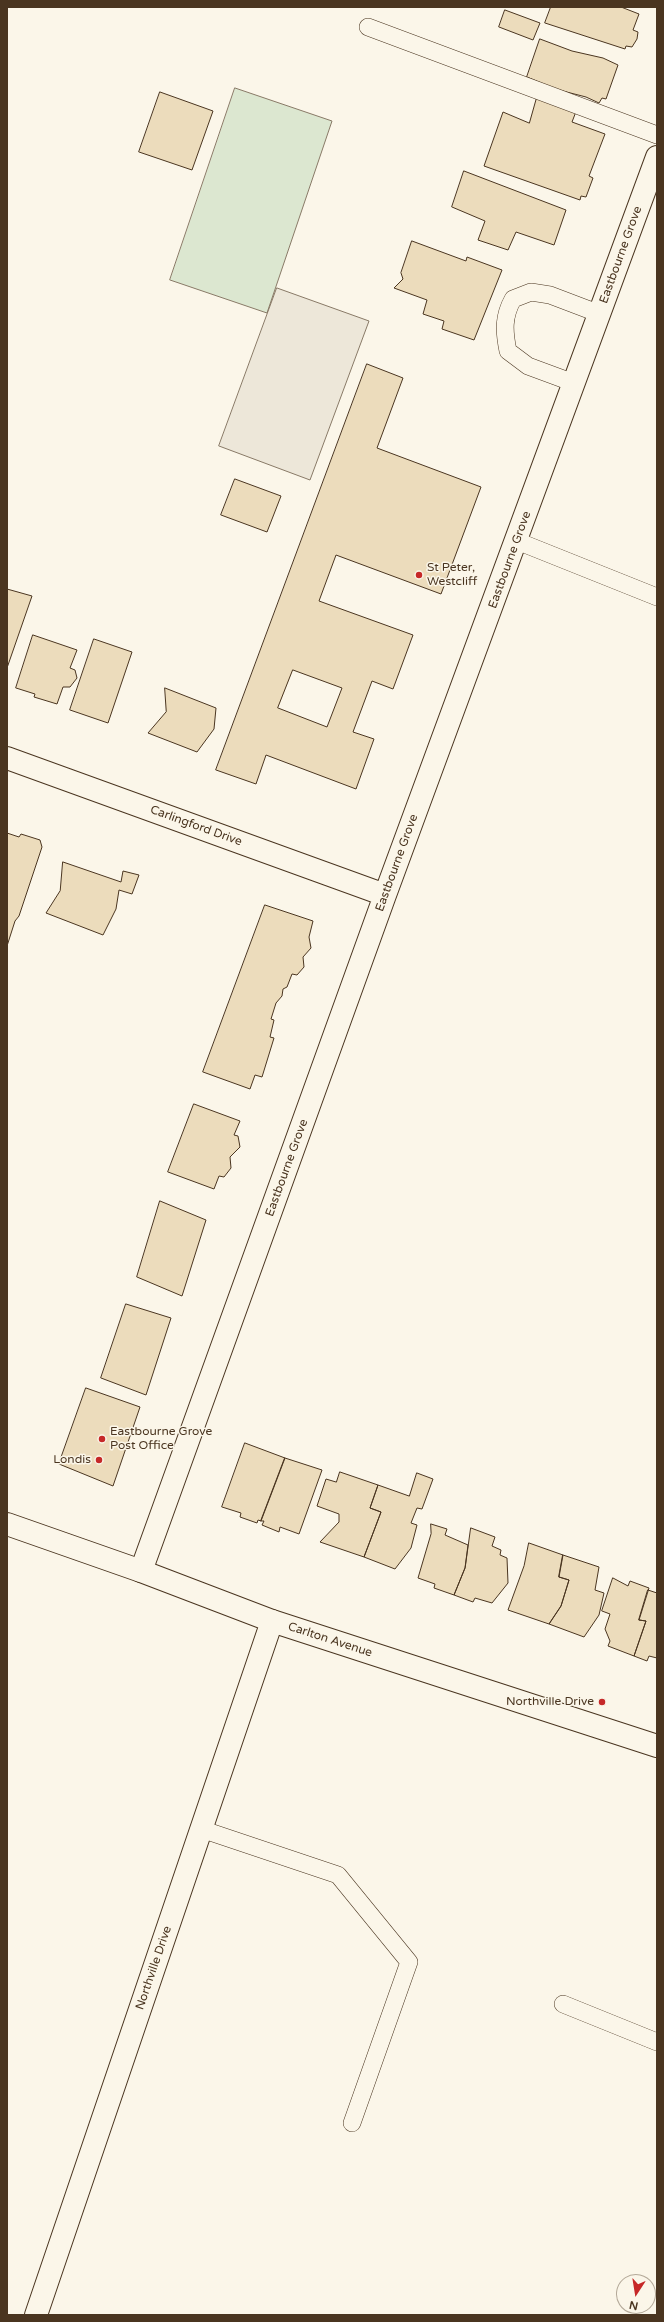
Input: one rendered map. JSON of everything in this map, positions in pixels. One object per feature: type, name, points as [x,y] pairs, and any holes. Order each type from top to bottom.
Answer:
[{"type":"street","name":"Eastbourne Grove","points":[[141,1571],[385,895],[517,541],[657,157]]},
{"type":"street","name":"Carlingford Drive","points":[[7,758],[385,895]]},
{"type":"street","name":"Carlton Avenue","points":[[7,1524],[141,1571],[272,1621],[657,1746]]},
{"type":"street","name":"Northville Drive","points":[[36,2315],[272,1621]]},
{"type":"lane","points":[[368,27],[657,135]]},
{"type":"lane","points":[[574,383],[528,366],[508,351],[504,333],[506,312],[513,299],[531,292],[550,295],[600,314]]},
{"type":"lane","points":[[517,541],[657,597]]},
{"type":"lane","points":[[201,1829],[338,1875],[409,1962],[352,2123]]},
{"type":"lane","points":[[563,2004],[657,2042]]},
{"type":"green space","points":[[235,88],[332,121],[267,313],[170,280]]},
{"type":"shaded area","points":[[277,288],[369,321],[310,480],[219,446]]},
{"type":"building","points":[[551,7],[621,7],[639,14],[633,30],[638,32],[637,39],[632,47],[626,46],[625,49],[545,23]]},
{"type":"building","points":[[505,10],[540,23],[533,40],[499,27]]},
{"type":"building","points":[[540,39],[572,51],[603,58],[618,65],[606,99],[602,98],[599,103],[586,97],[555,89],[527,77]]},
{"type":"building","points":[[160,92],[213,111],[192,170],[139,152]]},
{"type":"building","points":[[538,94],[577,109],[572,122],[605,134],[589,176],[593,178],[586,197],[581,196],[580,200],[484,166],[503,112],[529,123]]},
{"type":"building","points":[[464,171],[566,210],[554,245],[516,232],[508,250],[478,240],[485,221],[452,207]]},
{"type":"building","points":[[412,241],[466,261],[467,257],[502,270],[474,340],[442,329],[444,321],[423,314],[427,300],[394,288],[403,279],[401,273]]},
{"type":"building","name":"St Peter, Westcliff","points":[[367,364],[403,378],[377,448],[481,487],[441,594],[336,555],[319,601],[413,635],[393,689],[372,681],[353,732],[374,739],[356,789],[266,755],[256,784],[216,770]],"holes":[[[293,670],[342,688],[327,727],[278,708]]]},
{"type":"building","points":[[235,479],[281,496],[267,532],[221,515]]},
{"type":"building","points":[[7,589],[32,596],[7,668]]},
{"type":"building","points":[[33,635],[77,650],[70,668],[75,670],[77,678],[70,687],[63,687],[57,704],[34,697],[35,694],[16,688]]},
{"type":"building","points":[[94,639],[132,652],[108,723],[70,710]]},
{"type":"building","points":[[165,688],[216,708],[214,729],[197,752],[148,733],[166,712]]},
{"type":"building","points":[[7,833],[19,837],[21,834],[40,840],[42,847],[19,916],[15,921],[7,946]]},
{"type":"building","points":[[63,862],[121,882],[123,871],[139,875],[132,894],[119,890],[116,909],[103,935],[46,913],[60,891]]},
{"type":"building","points":[[265,905],[313,921],[309,937],[311,948],[303,957],[304,967],[297,975],[292,974],[287,987],[283,989],[282,996],[276,1003],[271,1019],[274,1020],[270,1037],[274,1038],[262,1077],[255,1075],[250,1089],[203,1072]]},
{"type":"building","points":[[194,1104],[240,1121],[234,1135],[238,1136],[240,1147],[230,1157],[231,1168],[224,1177],[219,1176],[214,1189],[168,1172]]},
{"type":"building","points":[[160,1201],[206,1220],[182,1296],[137,1277]]},
{"type":"building","points":[[126,1304],[171,1318],[146,1395],[101,1378]]},
{"type":"building","points":[[86,1388],[140,1407],[113,1486],[59,1464]]},
{"type":"building","points":[[245,1443],[285,1458],[261,1521],[258,1520],[257,1523],[240,1517],[241,1513],[222,1507]]},
{"type":"building","points":[[285,1458],[322,1470],[299,1534],[280,1527],[279,1532],[262,1525],[264,1521],[261,1521]]},
{"type":"building","points":[[340,1472],[378,1485],[370,1508],[381,1512],[364,1557],[320,1542],[339,1522],[339,1514],[317,1506],[326,1479],[336,1482]]},
{"type":"building","points":[[417,1473],[433,1479],[422,1509],[417,1508],[411,1523],[417,1525],[411,1548],[395,1569],[364,1557],[381,1512],[370,1508],[378,1485],[409,1496]]},
{"type":"building","points":[[431,1524],[447,1529],[445,1535],[468,1545],[465,1568],[454,1595],[434,1588],[435,1584],[418,1578],[431,1534]]},
{"type":"building","points":[[471,1528],[495,1537],[492,1546],[501,1550],[500,1555],[507,1558],[508,1583],[492,1603],[475,1598],[473,1602],[454,1595],[465,1568]]},
{"type":"building","points":[[529,1543],[563,1555],[559,1577],[569,1580],[561,1606],[549,1624],[508,1610],[524,1566]]},
{"type":"building","points":[[563,1555],[599,1567],[595,1590],[604,1593],[599,1615],[584,1637],[549,1624],[561,1606],[569,1580],[559,1577]]},
{"type":"building","points":[[613,1578],[628,1586],[630,1581],[649,1588],[639,1620],[646,1621],[634,1656],[608,1646],[610,1641],[605,1629],[610,1614],[602,1611]]},
{"type":"building","points":[[648,1590],[657,1593],[657,1658],[649,1656],[647,1661],[634,1656],[646,1621],[639,1620]]},
{"type":"place","name":"St Peter, Westcliff","points":[[419,575]]},
{"type":"place","name":"Eastbourne Grove Post Office","points":[[102,1439]]},
{"type":"place","name":"Londis","points":[[99,1460]]},
{"type":"place","name":"Northville Drive","points":[[602,1702]]}]
